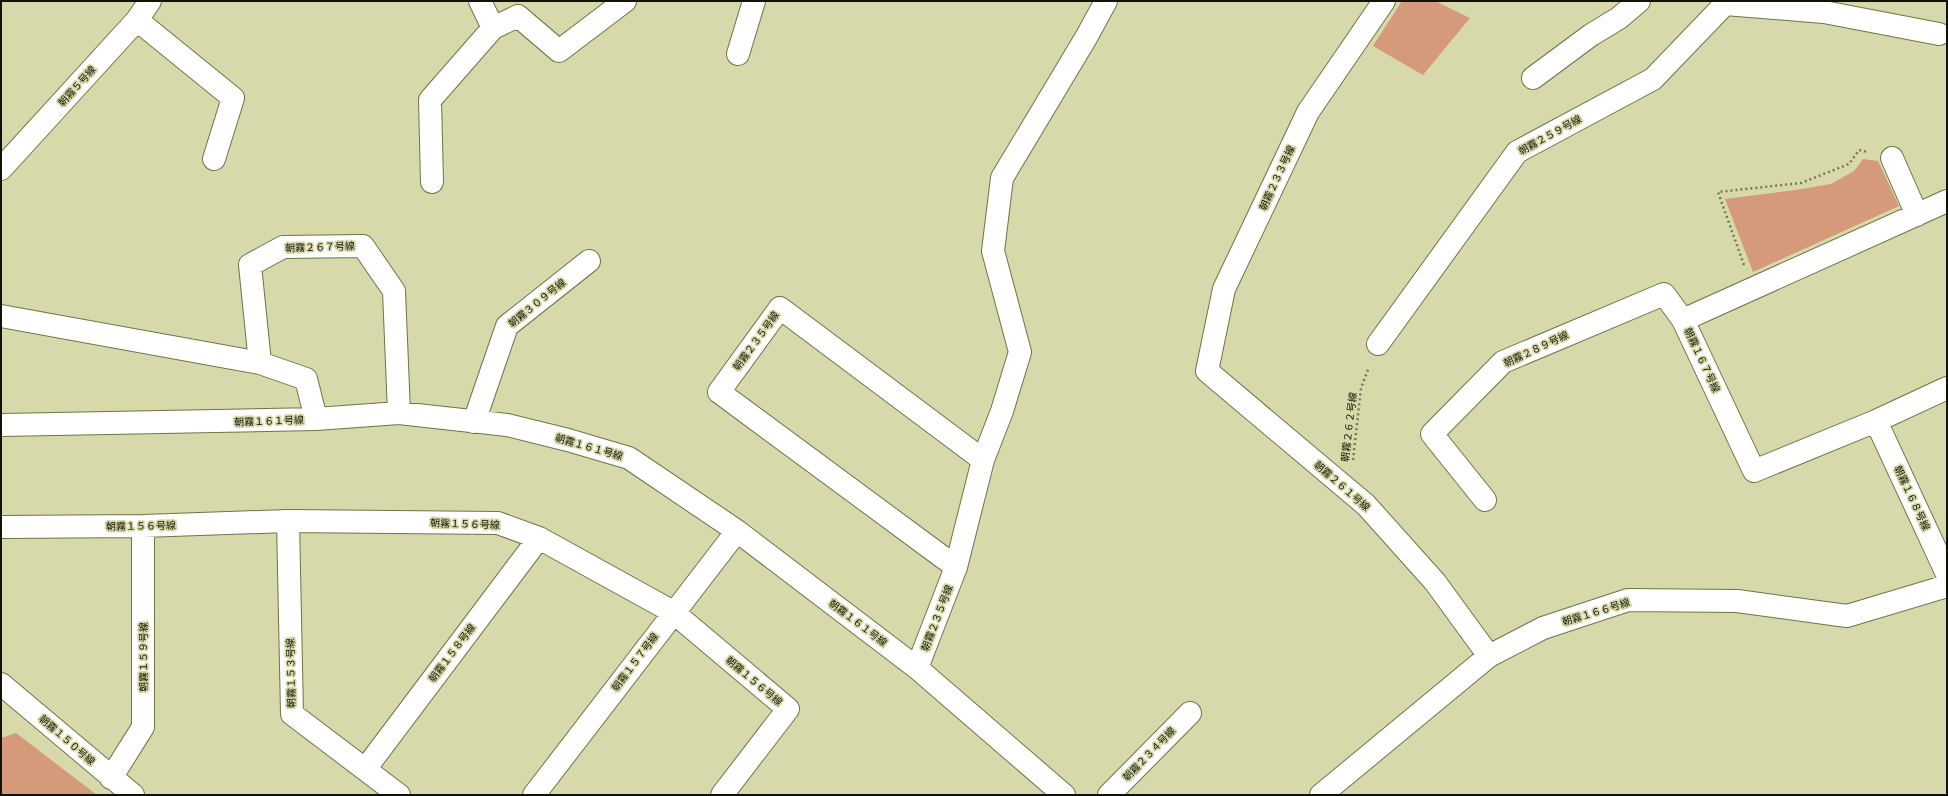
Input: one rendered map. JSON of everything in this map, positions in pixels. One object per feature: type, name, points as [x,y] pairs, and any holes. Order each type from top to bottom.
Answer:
[{"type":"street","name":"朝霧５号線","points":[[1,169],[137,20],[150,1]]},
{"type":"street","points":[[480,1],[493,28]]},
{"type":"street","points":[[432,182],[430,100],[493,28],[518,16],[560,51],[625,1]]},
{"type":"street","points":[[738,54],[753,1]]},
{"type":"street","points":[[983,460],[1002,410],[1020,352],[993,251],[1002,178],[1087,36],[1106,1]]},
{"type":"street","name":"朝霧２３３号線","points":[[1206,372],[1224,289],[1305,119],[1384,1]]},
{"type":"street","points":[[1533,78],[1591,34],[1619,18],[1639,1]]},
{"type":"street","points":[[1726,2],[1824,12],[1939,34]]},
{"type":"street","name":"朝霧２５９号線","points":[[1378,344],[1517,152],[1653,79],[1726,2]]},
{"type":"street","points":[[137,20],[233,98],[214,159]]},
{"type":"street","points":[[1892,158],[1917,215]]},
{"type":"street","name":"朝霧１６７号線","points":[[1947,201],[1684,320],[1754,471],[1876,421],[1947,388]]},
{"type":"street","name":"朝霧２６７号線","points":[[260,363],[250,265],[283,247],[363,246],[394,291],[399,413]]},
{"type":"street","name":"朝霧３０９号線","points":[[474,422],[507,326],[589,261]]},
{"type":"street","name":"朝霧２８９号線","points":[[1486,500],[1432,434],[1504,362],[1664,294],[1684,320]]},
{"type":"street","name":"朝霧２３５号線","points":[[917,668],[956,567],[983,460],[780,308],[719,392],[956,567]]},
{"type":"street","points":[[1,316],[260,363],[306,379],[316,419]]},
{"type":"street","name":"朝霧２６１号線","points":[[1206,372],[1366,505],[1435,582],[1489,656]]},
{"type":"street","name":"朝霧１６１号線","points":[[1,425],[316,419],[399,413],[506,425],[568,440],[629,458],[737,531],[917,668],[1064,795]]},
{"type":"street","name":"朝霧１６８号線","points":[[1876,421],[1947,574]]},
{"type":"street","name":"朝霧１５６号線","points":[[1,528],[143,526],[288,521],[498,523],[539,538],[673,612],[788,709],[722,795]]},
{"type":"street","name":"朝霧１５３号線","points":[[288,521],[292,714],[366,768],[399,795]]},
{"type":"street","name":"朝霧１５９号線","points":[[111,778],[143,727],[143,526]]},
{"type":"street","name":"朝霧１５７号線","points":[[534,795],[673,612],[737,531]]},
{"type":"street","name":"朝霧１５８号線","points":[[366,768],[539,538]]},
{"type":"street","name":"朝霧１６６号線","points":[[1321,795],[1489,656],[1543,628],[1628,600],[1737,601],[1847,616],[1947,586]]},
{"type":"street","name":"朝霧１５０号線","points":[[1,684],[133,795]]},
{"type":"street","name":"朝霧２３４号線","points":[[1109,795],[1190,713]]},
{"type":"path","points":[[1752,289],[1718,192],[1801,183],[1849,164],[1859,150],[1892,158]]},
{"type":"path","name":"朝霧２６２号線","points":[[1349,491],[1362,388],[1378,344]]},
{"type":"shaded area","points":[[1402,1],[1435,1],[1470,18],[1423,75],[1373,46]]},
{"type":"shaded area","points":[[1863,159],[1878,161],[1899,206],[1753,272],[1725,199],[1831,184],[1854,171]]},
{"type":"shaded area","points":[[16,733],[97,795],[1,795],[1,738]]}]
